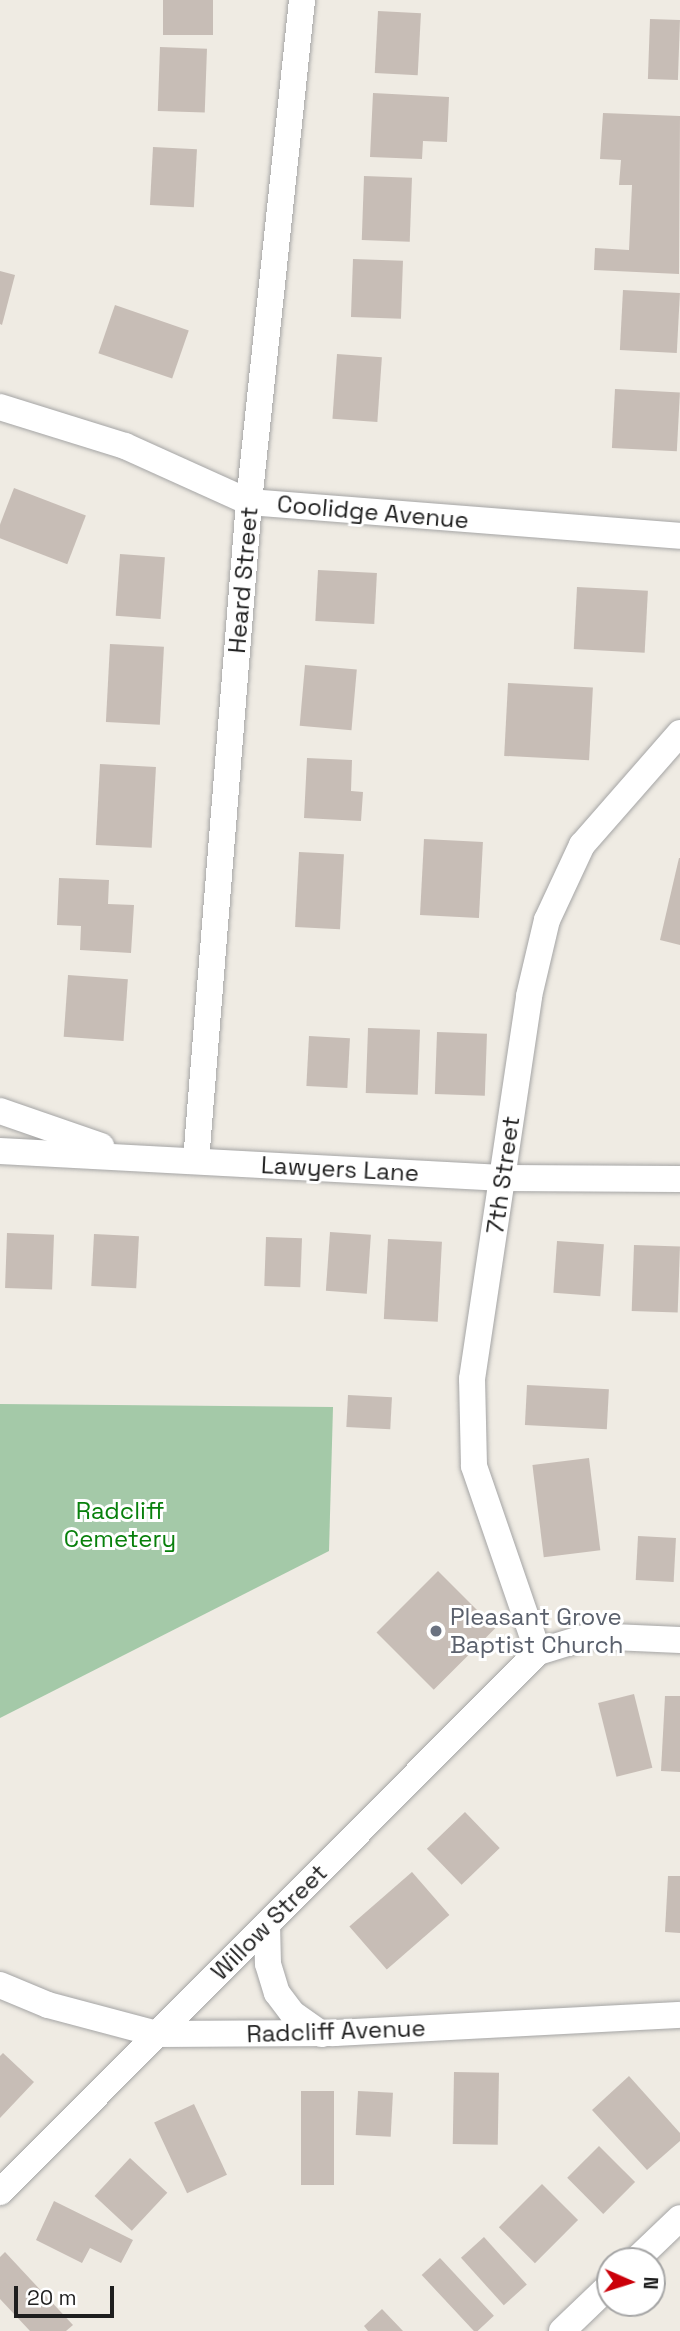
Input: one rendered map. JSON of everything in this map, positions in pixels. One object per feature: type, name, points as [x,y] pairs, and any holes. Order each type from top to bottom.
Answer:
[{"type":"street","name":"Heard Street","points":[[196,1161],[249,502],[302,0]]},
{"type":"street","name":"Coolidge Avenue","points":[[0,407],[125,446],[249,502],[680,536]]},
{"type":"street","name":"7th Street","points":[[538,1652],[474,1466],[472,1379],[528,996],[547,920],[582,845],[680,733]]},
{"type":"street","points":[[0,1111],[136,1157]]},
{"type":"street","name":"Lawyers Lane","points":[[0,1150],[503,1178],[680,1180]]},
{"type":"street","points":[[538,1652],[590,1636],[680,1640]]},
{"type":"street","name":"Willow Street","points":[[0,2192],[538,1652]]},
{"type":"street","points":[[267,1924],[268,1964],[276,1993],[293,2014],[322,2034]]},
{"type":"street","name":"Radcliff Avenue","points":[[0,1985],[48,2005],[157,2034],[322,2034],[680,2015]]},
{"type":"street","points":[[650,2247],[680,2218]]},
{"type":"street","points":[[562,2331],[596,2298]]},
{"type":"green space","name":"Radcliff Cemetery","points":[[0,1404],[333,1407],[329,1551],[0,1718]]},
{"type":"building","points":[[163,0],[213,0],[213,35],[163,35]]},
{"type":"building","points":[[378,11],[421,13],[418,75],[375,73]]},
{"type":"building","points":[[650,19],[680,20],[678,80],[648,79]]},
{"type":"building","points":[[160,47],[207,49],[205,113],[158,111]]},
{"type":"building","points":[[373,93],[449,97],[447,142],[423,141],[422,159],[370,157]]},
{"type":"building","points":[[603,113],[680,116],[679,274],[594,270],[595,248],[629,250],[632,185],[619,185],[621,160],[600,159]]},
{"type":"building","points":[[153,147],[197,149],[194,207],[150,205]]},
{"type":"building","points":[[364,176],[412,178],[410,242],[362,240]]},
{"type":"building","points":[[353,259],[403,261],[401,319],[351,317]]},
{"type":"building","points":[[0,271],[15,275],[2,325],[0,324]]},
{"type":"building","points":[[623,290],[680,293],[677,353],[620,350]]},
{"type":"building","points":[[115,305],[189,330],[172,379],[98,353]]},
{"type":"building","points":[[337,354],[382,357],[377,422],[332,419]]},
{"type":"building","points":[[615,389],[680,392],[677,451],[612,448]]},
{"type":"building","points":[[14,488],[86,516],[67,564],[0,538],[0,524]]},
{"type":"building","points":[[120,554],[165,557],[161,619],[116,616]]},
{"type":"building","points":[[318,570],[377,573],[374,624],[315,621]]},
{"type":"building","points":[[577,587],[648,591],[645,653],[574,649]]},
{"type":"building","points":[[110,644],[164,647],[160,725],[106,722]]},
{"type":"building","points":[[305,665],[357,670],[351,730],[300,726]]},
{"type":"building","points":[[508,683],[593,687],[589,760],[504,756]]},
{"type":"building","points":[[307,758],[352,760],[351,791],[363,792],[361,821],[304,818]]},
{"type":"building","points":[[100,764],[156,767],[152,848],[96,845]]},
{"type":"building","points":[[424,839],[483,842],[479,918],[420,915]]},
{"type":"building","points":[[299,852],[344,854],[340,929],[295,927]]},
{"type":"building","points":[[680,858],[680,945],[660,940]]},
{"type":"building","points":[[59,878],[109,880],[108,904],[134,905],[131,953],[80,950],[81,926],[57,925]]},
{"type":"building","points":[[68,975],[128,979],[124,1041],[64,1037]]},
{"type":"building","points":[[368,1028],[420,1030],[418,1095],[366,1093]]},
{"type":"building","points":[[437,1032],[487,1034],[485,1096],[435,1094]]},
{"type":"building","points":[[309,1036],[350,1038],[347,1088],[306,1086]]},
{"type":"building","points":[[330,1232],[371,1235],[367,1294],[326,1291]]},
{"type":"building","points":[[7,1233],[54,1235],[52,1290],[5,1288]]},
{"type":"building","points":[[94,1234],[139,1236],[136,1288],[91,1286]]},
{"type":"building","points":[[266,1237],[302,1238],[300,1287],[264,1286]]},
{"type":"building","points":[[388,1239],[442,1242],[438,1322],[384,1319]]},
{"type":"building","points":[[557,1241],[604,1244],[600,1296],[553,1293]]},
{"type":"building","points":[[634,1245],[680,1247],[678,1313],[632,1311]]},
{"type":"building","points":[[527,1385],[609,1389],[607,1429],[525,1425]]},
{"type":"building","points":[[348,1395],[392,1397],[390,1429],[346,1427]]},
{"type":"building","points":[[589,1458],[600,1550],[544,1557],[532,1465]]},
{"type":"building","points":[[638,1536],[676,1538],[674,1582],[636,1580]]},
{"type":"building","name":"Pleasant Grove Baptist Church","points":[[438,1571],[495,1628],[434,1690],[376,1633]]},
{"type":"building","points":[[634,1694],[652,1768],[616,1777],[598,1703]]},
{"type":"building","points":[[665,1696],[680,1696],[680,1772],[661,1771]]},
{"type":"building","points":[[465,1812],[500,1848],[462,1885],[427,1849]]},
{"type":"building","points":[[412,1872],[449,1915],[387,1969],[349,1926]]},
{"type":"building","points":[[668,1876],[680,1876],[680,1933],[665,1932]]},
{"type":"building","points":[[3,2053],[34,2082],[0,2118],[0,2056]]},
{"type":"building","points":[[454,2072],[499,2073],[498,2145],[453,2144]]},
{"type":"building","points":[[629,2076],[680,2133],[680,2141],[647,2170],[592,2110]]},
{"type":"building","points":[[301,2091],[334,2091],[334,2185],[301,2185]]},
{"type":"building","points":[[358,2091],[393,2093],[391,2137],[356,2135]]},
{"type":"building","points":[[194,2104],[227,2175],[187,2193],[154,2123]]},
{"type":"building","points":[[599,2146],[635,2182],[603,2214],[567,2178]]},
{"type":"building","points":[[130,2158],[167,2193],[132,2231],[95,2196]]},
{"type":"building","points":[[542,2184],[578,2220],[535,2263],[499,2227]]},
{"type":"building","points":[[54,2201],[133,2240],[121,2263],[90,2248],[82,2263],[36,2240]]},
{"type":"building","points":[[484,2237],[527,2285],[504,2305],[461,2258]]},
{"type":"building","points":[[5,2252],[73,2325],[66,2331],[30,2331],[0,2299],[0,2257]]},
{"type":"building","points":[[440,2258],[494,2316],[478,2331],[474,2331],[422,2275]]},
{"type":"building","points":[[382,2309],[403,2331],[368,2331],[364,2326]]},
{"type":"place","name":"Pleasant Grove Baptist Church","points":[[436,1631]]}]
